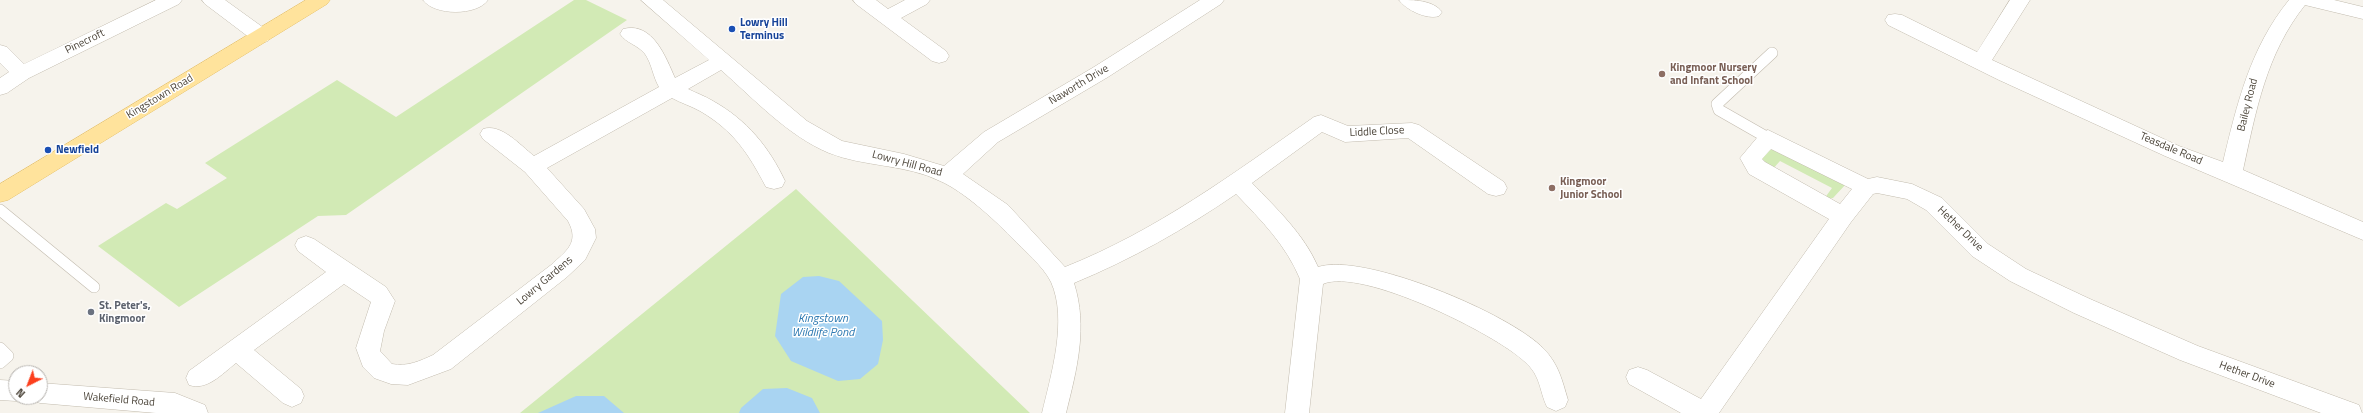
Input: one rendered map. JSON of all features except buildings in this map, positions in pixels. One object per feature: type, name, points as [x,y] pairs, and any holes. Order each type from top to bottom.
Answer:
[{"type":"main road","name":"Kingstown Road","points":[[0,194],[320,0]]},
{"type":"street","name":"Pinecroft","points":[[0,88],[22,74],[172,0]]},
{"type":"street","points":[[212,0],[261,36]]},
{"type":"street","points":[[433,0],[447,7],[454,7],[478,0]]},
{"type":"street","name":"Lowry Hill Road","points":[[651,0],[800,126],[820,139],[836,147],[904,162],[948,175],[1000,211],[1042,255],[1061,278],[1067,297],[1070,324],[1066,364],[1054,413]]},
{"type":"street","points":[[863,0],[939,56]]},
{"type":"street","points":[[887,18],[920,0]]},
{"type":"street","name":"Naworth Drive","points":[[948,175],[991,137],[1101,72],[1214,0]]},
{"type":"street","points":[[1409,0],[1432,12]]},
{"type":"street","points":[[1980,62],[2020,0]]},
{"type":"street","name":"Bailey Road","points":[[2231,174],[2253,78],[2273,34],[2286,15],[2299,0]]},
{"type":"street","points":[[2308,0],[2363,13]]},
{"type":"street","name":"Teasdale Road","points":[[1895,20],[1980,62],[2172,151],[2231,174],[2363,231]]},
{"type":"street","points":[[630,34],[644,40],[658,58],[665,80],[673,89],[682,96],[709,107],[734,125],[747,137],[766,164],[774,181]]},
{"type":"street","points":[[0,52],[22,74]]},
{"type":"street","points":[[490,134],[533,166],[722,61]]},
{"type":"street","name":"Liddle Close","points":[[1061,278],[1096,266],[1167,230],[1238,182],[1320,122],[1345,134],[1412,130],[1496,188]]},
{"type":"street","points":[[1638,377],[1704,413],[1843,216],[1866,187],[1768,138],[1750,158],[1757,168],[1796,186],[1843,216]]},
{"type":"street","name":"Lowry Gardens","points":[[306,245],[343,272],[378,294],[383,300],[368,349],[371,360],[378,368],[389,374],[403,375],[423,371],[442,362],[559,272],[577,254],[585,238],[584,229],[576,214],[533,166]]},
{"type":"street","points":[[1238,182],[1284,231],[1304,260],[1312,279],[1305,357],[1297,413]]},
{"type":"street","name":"Hether Drive","points":[[1866,187],[1877,185],[1895,187],[1923,197],[1934,204],[1980,250],[2018,275],[2082,306],[2196,355],[2350,413]]},
{"type":"street","points":[[1312,279],[1333,271],[1359,275],[1452,306],[1484,322],[1535,356],[1548,371],[1558,389]]},
{"type":"street","points":[[198,378],[343,272]]},
{"type":"street","points":[[237,350],[292,396]]},
{"type":"street","name":"Wakefield Road","points":[[48,394],[176,404],[196,413]]},
{"type":"lane","points":[[1768,138],[1719,110],[1717,104],[1772,53]]},
{"type":"lane","points":[[0,210],[94,287]]},
{"type":"lane","points":[[0,348],[8,356],[0,363]]},
{"type":"green space","points":[[574,0],[586,0],[627,20],[346,215],[318,216],[179,307],[98,246],[166,203],[177,209],[227,178],[205,163],[337,80],[396,117]]},
{"type":"green space","points":[[1773,149],[1846,184],[1833,198],[1824,199],[1832,188],[1780,161],[1771,171],[1761,160],[1762,152]]},
{"type":"green space","points":[[796,189],[1030,413],[520,413]]},
{"type":"water","name":"Kingstown Wildlife Pond","points":[[819,276],[839,281],[882,321],[883,340],[878,364],[860,379],[838,381],[791,361],[775,336],[781,294],[803,277]]},
{"type":"water","points":[[787,388],[812,398],[820,413],[739,413],[741,408],[763,389]]},
{"type":"water","points":[[576,396],[604,396],[624,413],[538,413]]},
{"type":"place","name":"Lowry Hill Terminus","points":[[732,29]]},
{"type":"place","name":"Kingmoor Nursery and Infant School","points":[[1662,74]]},
{"type":"place","name":"Newfield","points":[[48,150]]},
{"type":"place","name":"Kingmoor Junior School","points":[[1552,188]]},
{"type":"place","name":"St. Peter's, Kingmoor","points":[[91,312]]}]
